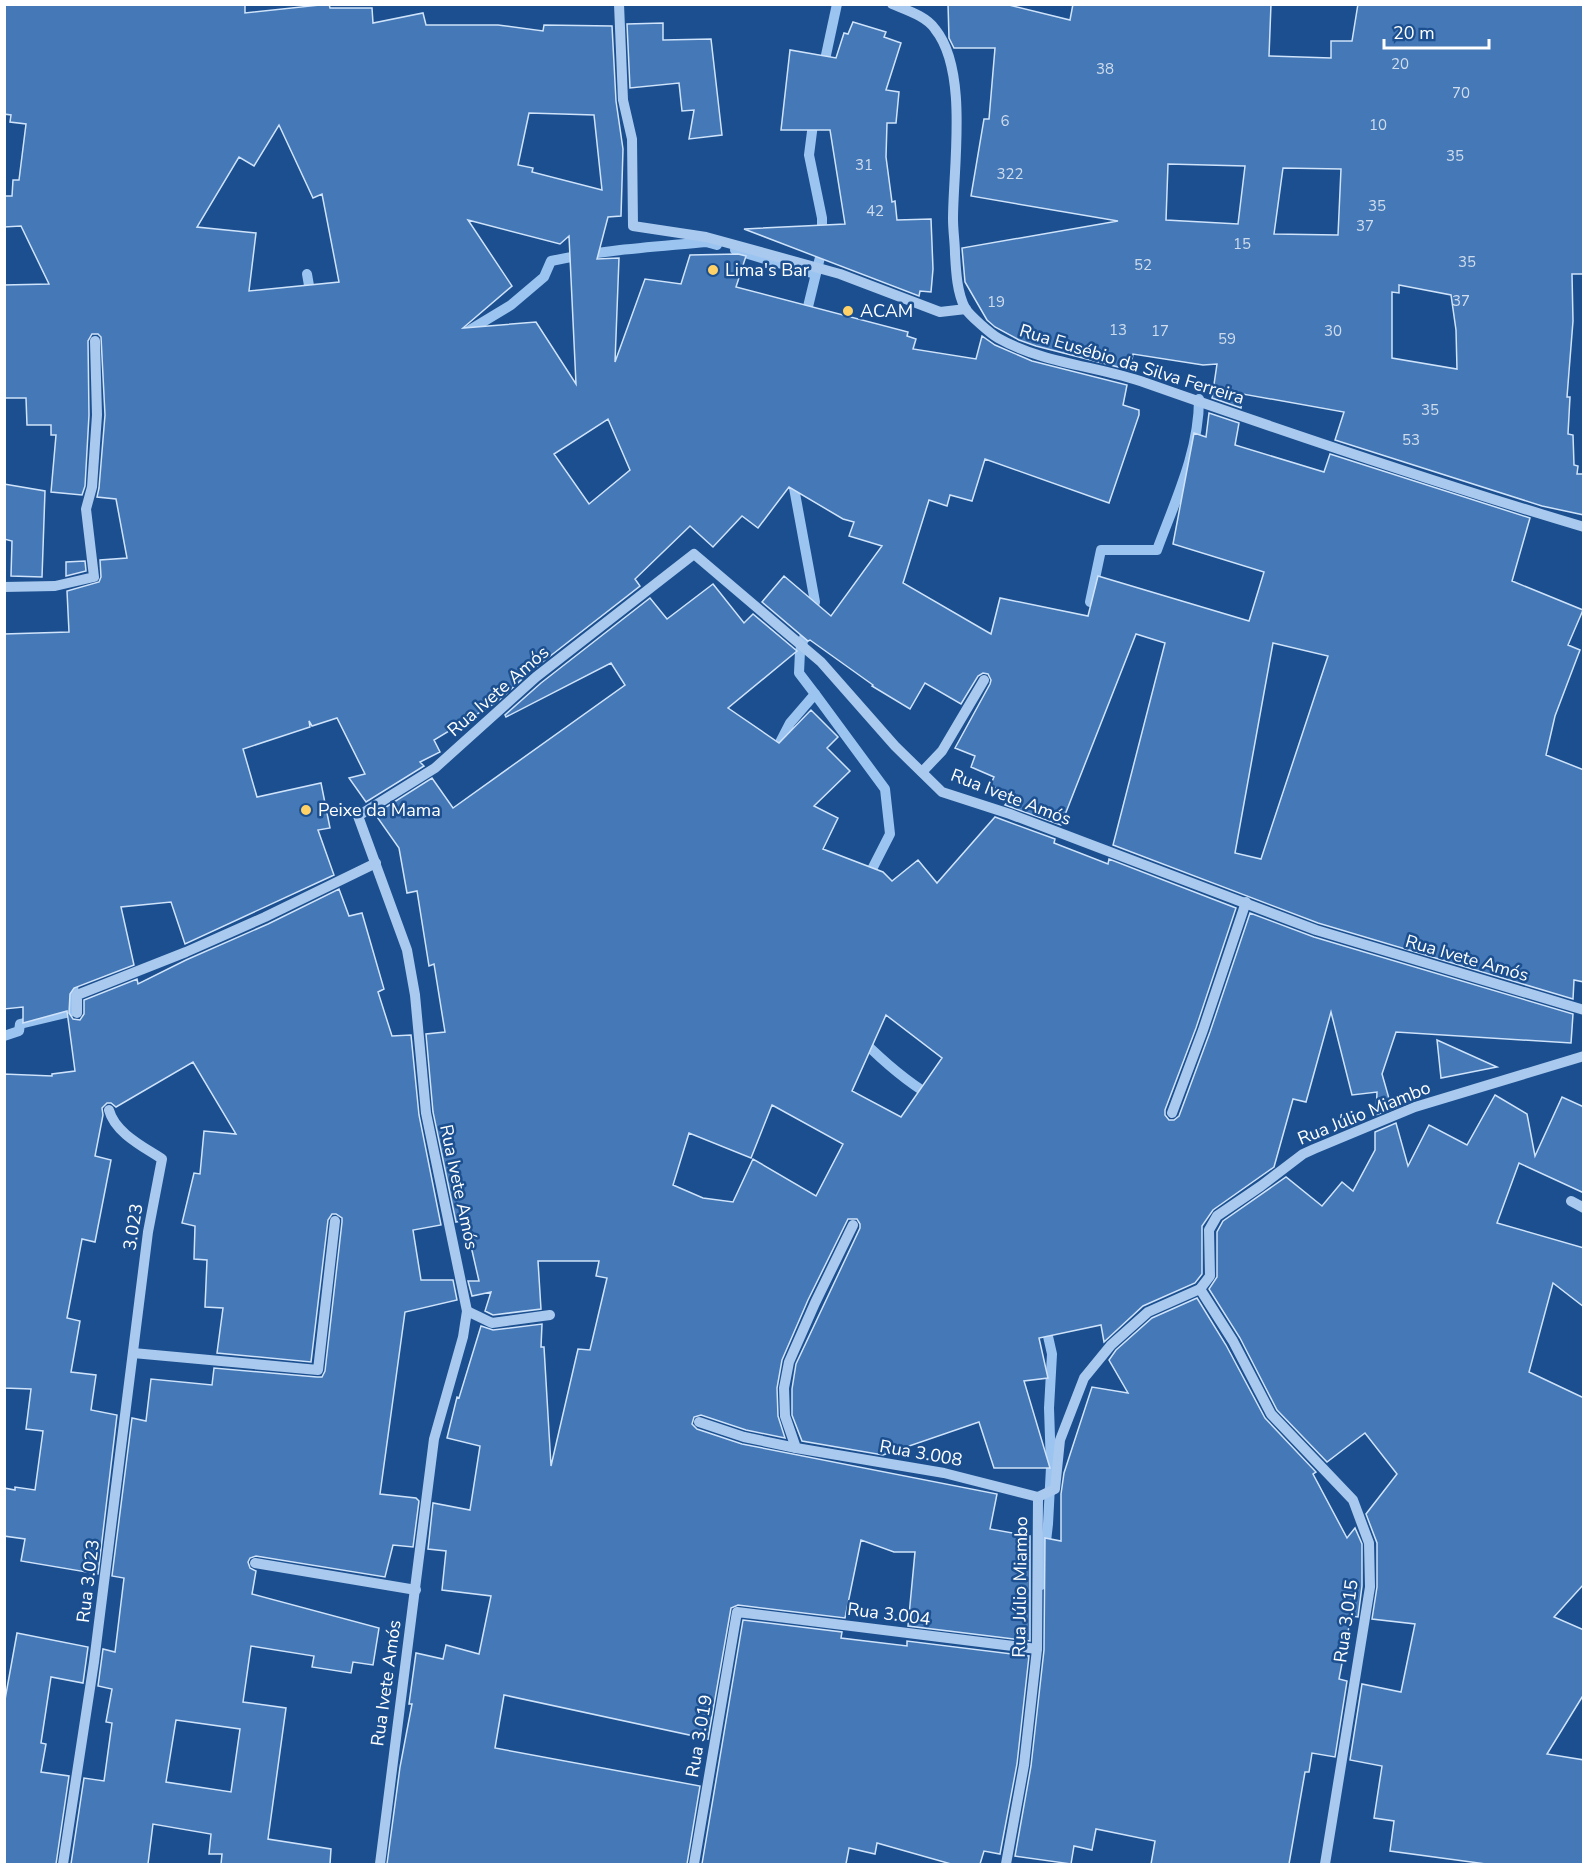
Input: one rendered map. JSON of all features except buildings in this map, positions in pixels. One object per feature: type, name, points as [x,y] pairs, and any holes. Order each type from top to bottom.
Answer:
[{"type":"street","points":[[619,4],[623,100],[632,139],[633,226],[706,237],[840,274],[940,312],[966,309]]},
{"type":"street","name":"Rua Eusébio da Silva Ferreira","points":[[892,4],[912,12],[934,27],[949,53],[953,67],[957,147],[953,219],[956,280],[966,309],[997,338],[1030,352],[1143,382],[1378,463],[1584,527]]},
{"type":"street","points":[[4,587],[55,586],[94,577],[86,509],[92,487],[97,415],[95,341]]},
{"type":"street","name":"Rua Ivete Amós","points":[[380,1864],[434,1439],[463,1337],[467,1311],[426,1113],[407,950],[358,816],[435,768],[536,677],[694,554],[814,656],[895,746],[942,792],[1010,814],[1316,930],[1584,1010]]},
{"type":"street","points":[[922,772],[942,751],[984,680]]},
{"type":"street","points":[[77,1013],[77,995],[186,952],[265,917],[376,863]]},
{"type":"street","points":[[1172,1113],[1246,902]]},
{"type":"street","name":"Rua Júlio Miambo","points":[[1006,1864],[1024,1765],[1037,1649],[1038,1497],[1055,1489],[1060,1440],[1084,1378],[1111,1345],[1148,1312],[1200,1289],[1210,1276],[1209,1230],[1217,1216],[1303,1154],[1415,1107],[1584,1056]]},
{"type":"street","name":"3.023","points":[[109,1110],[112,1121],[132,1139],[162,1159],[148,1232],[140,1301]]},
{"type":"street","points":[[1571,1201],[1584,1208]]},
{"type":"street","points":[[133,1353],[318,1370],[335,1221]]},
{"type":"street","points":[[796,1448],[785,1416],[784,1388],[789,1362],[853,1225]]},
{"type":"street","name":"Rua 3.015","points":[[1200,1289],[1233,1341],[1271,1414],[1353,1500],[1369,1543],[1370,1587],[1325,1864]]},
{"type":"street","name":"Rua 3.023","points":[[63,1864],[94,1662],[140,1301]]},
{"type":"street","points":[[467,1311],[492,1323],[550,1315]]},
{"type":"street","name":"Rua 3.008","points":[[699,1422],[744,1437],[944,1473],[1038,1497]]},
{"type":"street","points":[[255,1563],[416,1590]]},
{"type":"street","name":"Rua 3.004","points":[[737,1612],[1037,1649]]},
{"type":"street","name":"Rua 3.019","points":[[694,1864],[737,1612]]},
{"type":"waterway","points":[[823,69],[837,4]]},
{"type":"waterway","points":[[805,319],[822,249],[822,218],[809,155],[814,116]]},
{"type":"waterway","points":[[463,334],[511,305],[544,277],[551,261],[648,247],[706,242],[717,245]]},
{"type":"waterway","points":[[735,250],[815,274]]},
{"type":"waterway","points":[[307,274],[311,297]]},
{"type":"waterway","points":[[1105,606],[1090,602],[1101,550],[1157,550],[1190,457],[1198,419],[1199,399]]},
{"type":"waterway","points":[[792,477],[815,602],[800,651],[799,673],[815,694]]},
{"type":"waterway","points":[[774,754],[790,723],[815,694],[885,789],[890,834],[867,879]]},
{"type":"waterway","points":[[4,1036],[19,1031],[20,1024],[74,1011],[73,975]]},
{"type":"waterway","points":[[862,1040],[895,1070],[931,1096]]},
{"type":"waterway","points":[[1041,1585],[1048,1524],[1051,1467],[1049,1408],[1052,1354],[1045,1323]]},
{"type":"place","name":"Lima's Bar","points":[[713,270]]},
{"type":"place","name":"ACAM","points":[[848,311]]},
{"type":"place","name":"Peixe da Mama","points":[[306,810]]}]
